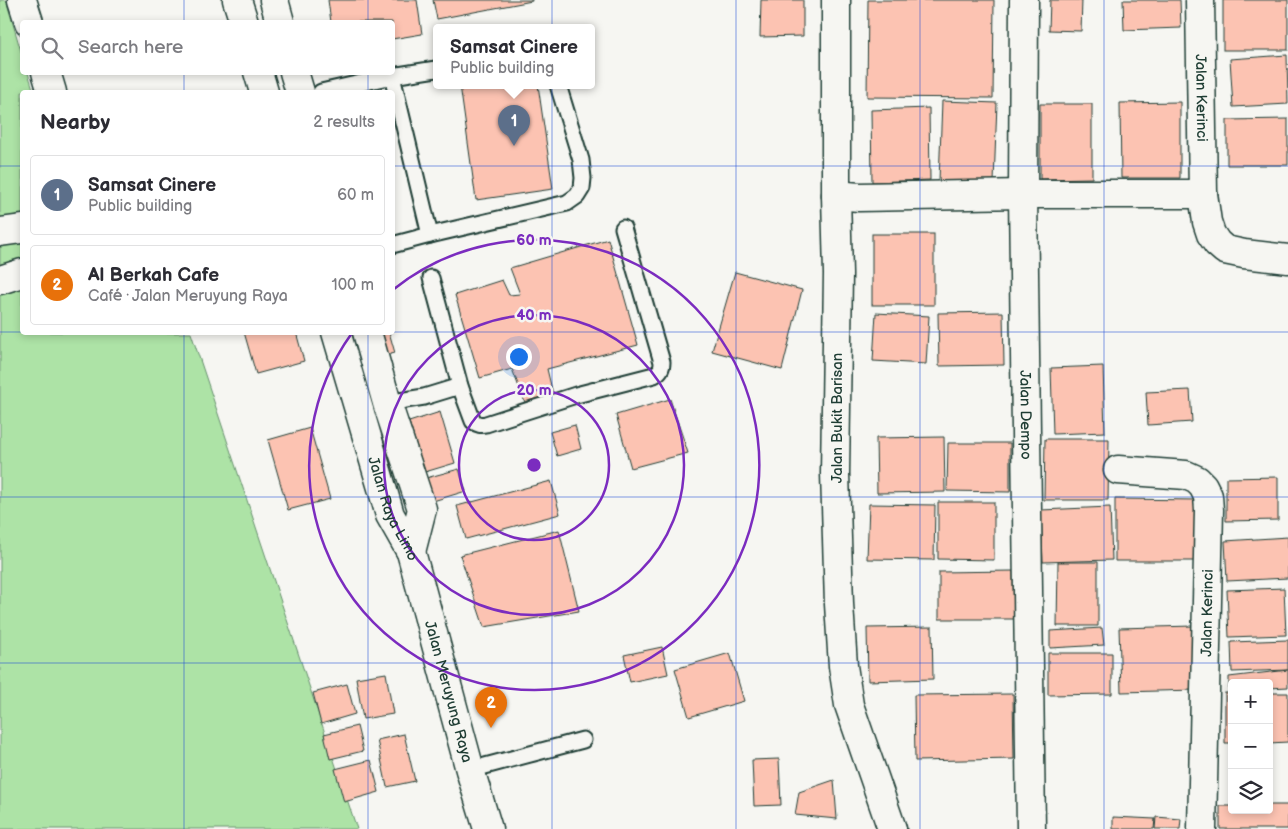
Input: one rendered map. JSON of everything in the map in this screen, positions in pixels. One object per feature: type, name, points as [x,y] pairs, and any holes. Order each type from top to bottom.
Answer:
[{"type":"street","points":[[22,0],[29,20]]},
{"type":"street","points":[[237,0],[243,20]]},
{"type":"street","points":[[274,0],[279,20]]},
{"type":"street","name":"Jalan Bukit Barisan","points":[[836,0],[838,274],[836,473],[839,604],[843,666],[849,705],[892,829]]},
{"type":"street","name":"Jalan Dempo","points":[[1024,0],[1023,194],[1031,829]]},
{"type":"street","name":"Jalan Kerinci","points":[[1200,0],[1203,194],[1207,222],[1211,234],[1216,243],[1225,250],[1288,259]]},
{"type":"street","points":[[47,75],[51,90]]},
{"type":"street","points":[[259,75],[263,90]]},
{"type":"street","points":[[295,75],[299,90]]},
{"type":"street","points":[[836,195],[859,197],[1023,194],[1203,194]]},
{"type":"street","points":[[0,232],[20,229]]},
{"type":"street","points":[[0,280],[20,274]]},
{"type":"street","name":"Jalan Raya Limo","points":[[337,335],[390,515],[411,552]]},
{"type":"street","name":"Jalan Raya Limo","points":[[368,335],[387,404],[422,509],[411,552]]},
{"type":"street","name":"Jalan Kerinci","points":[[1118,470],[1186,475],[1197,480],[1203,486],[1208,496],[1202,829]]},
{"type":"street","name":"Jalan Meruyung Raya","points":[[411,552],[470,770],[488,829]]},
{"type":"lane","points":[[330,90],[392,76],[433,69]]},
{"type":"lane","points":[[392,76],[430,235]]},
{"type":"lane","points":[[395,244],[567,203],[577,196],[582,188],[581,160],[559,89]]},
{"type":"lane","points":[[431,278],[460,386],[473,421],[481,425],[576,395],[654,374],[662,368],[662,362],[622,228]]},
{"type":"lane","points":[[387,404],[424,397],[460,386]]},
{"type":"lane","points":[[470,770],[583,740]]},
{"type":"green space","points":[[0,0],[6,0],[20,48],[20,75],[29,75],[33,90],[20,90],[20,335],[192,335],[357,829],[0,829]]},
{"type":"building","points":[[328,0],[417,0],[422,34],[395,38],[395,20],[331,20]]},
{"type":"building","points":[[433,0],[532,0],[532,1],[437,19]]},
{"type":"building","points":[[761,0],[803,0],[803,36],[760,37]]},
{"type":"building","points":[[868,0],[994,0],[993,98],[867,97]]},
{"type":"building","points":[[1050,0],[1082,0],[1081,31],[1049,30]]},
{"type":"building","points":[[1123,0],[1180,0],[1181,28],[1124,30]]},
{"type":"building","points":[[1223,0],[1288,0],[1288,50],[1223,50]]},
{"type":"building","points":[[1287,55],[1288,104],[1233,107],[1230,59]]},
{"type":"building","points":[[461,89],[539,89],[553,189],[476,200]]},
{"type":"building","points":[[942,101],[997,103],[994,182],[939,181]]},
{"type":"building","points":[[1180,102],[1180,178],[1121,178],[1120,103]]},
{"type":"building","points":[[1040,104],[1092,104],[1092,178],[1040,179]]},
{"type":"building","points":[[929,108],[930,180],[872,182],[871,110]]},
{"type":"building","points":[[1288,119],[1288,165],[1227,165],[1227,120]]},
{"type":"building","points":[[872,234],[934,234],[934,305],[872,305]]},
{"type":"building","points":[[608,239],[638,345],[547,369],[554,398],[526,405],[512,369],[480,378],[455,295],[502,280],[509,295],[520,294],[510,268]]},
{"type":"building","points":[[735,272],[802,290],[782,370],[712,351]]},
{"type":"building","points":[[1003,312],[1004,365],[939,366],[938,313]]},
{"type":"building","points":[[876,313],[929,316],[926,364],[873,361]]},
{"type":"building","points":[[245,335],[297,335],[304,361],[256,374]]},
{"type":"building","points":[[369,335],[390,335],[395,353],[375,358]]},
{"type":"building","points":[[1103,366],[1105,432],[1053,434],[1051,368]]},
{"type":"building","points":[[1190,390],[1192,422],[1148,425],[1146,392]]},
{"type":"building","points":[[670,399],[688,453],[631,468],[616,415]]},
{"type":"building","points":[[440,412],[455,463],[425,472],[409,422]]},
{"type":"building","points":[[575,425],[581,449],[557,456],[550,432]]},
{"type":"building","points":[[310,428],[330,499],[288,510],[268,440]]},
{"type":"building","points":[[944,437],[945,492],[877,493],[876,438]]},
{"type":"building","points":[[1045,439],[1109,439],[1108,500],[1044,500]]},
{"type":"building","points":[[948,443],[1010,443],[1010,492],[947,491]]},
{"type":"building","points":[[459,469],[466,491],[433,501],[426,478]]},
{"type":"building","points":[[1278,477],[1278,520],[1226,521],[1226,478]]},
{"type":"building","points":[[551,481],[560,514],[466,539],[457,506]]},
{"type":"building","points":[[1115,499],[1200,500],[1200,561],[1115,561]]},
{"type":"building","points":[[938,502],[994,502],[994,560],[938,559]]},
{"type":"building","points":[[869,504],[935,505],[934,560],[867,559]]},
{"type":"building","points":[[1110,507],[1112,560],[1043,562],[1041,510]]},
{"type":"building","points":[[559,530],[579,611],[484,627],[460,555]]},
{"type":"building","points":[[1288,537],[1288,578],[1227,581],[1225,541]]},
{"type":"building","points":[[1058,562],[1098,562],[1098,626],[1057,626]]},
{"type":"building","points":[[1013,571],[1014,619],[939,619],[939,572]]},
{"type":"building","points":[[1284,588],[1286,635],[1229,637],[1227,590]]},
{"type":"building","points":[[1193,626],[1195,690],[1121,692],[1119,628]]},
{"type":"building","points":[[932,627],[933,679],[868,681],[867,628]]},
{"type":"building","points":[[1102,628],[1104,645],[1050,648],[1050,631]]},
{"type":"building","points":[[1288,640],[1288,670],[1232,672],[1231,642]]},
{"type":"building","points":[[662,647],[668,674],[630,682],[624,655]]},
{"type":"building","points":[[730,653],[744,701],[689,717],[675,669]]},
{"type":"building","points":[[1048,653],[1112,653],[1112,694],[1048,695]]},
{"type":"building","points":[[1288,670],[1288,687],[1273,688],[1273,679],[1229,679],[1229,677]]},
{"type":"building","points":[[386,673],[393,714],[363,719],[356,678]]},
{"type":"building","points":[[347,684],[355,714],[321,724],[313,693]]},
{"type":"building","points":[[1225,693],[1228,693],[1228,743],[1225,743]]},
{"type":"building","points":[[1273,693],[1288,693],[1288,742],[1273,743]]},
{"type":"building","points":[[1013,694],[1014,759],[915,761],[914,695]]},
{"type":"building","points":[[357,726],[363,751],[330,759],[324,734]]},
{"type":"building","points":[[404,734],[415,781],[387,787],[377,740]]},
{"type":"building","points":[[779,759],[781,805],[754,806],[752,760]]},
{"type":"building","points":[[371,760],[379,792],[344,802],[335,769]]},
{"type":"building","points":[[834,780],[837,819],[795,815],[799,792]]},
{"type":"building","points":[[1273,805],[1288,805],[1288,829],[1220,829],[1220,806],[1228,806],[1228,814],[1273,814]]},
{"type":"building","points":[[1113,817],[1155,819],[1154,829],[1113,829]]},
{"type":"building","points":[[1156,817],[1181,819],[1180,829],[1155,829]]},
{"type":"place","name":"Samsat Cinere","points":[[514,146]]},
{"type":"place","name":"Al Berkah Cafe","points":[[491,728]]}]
